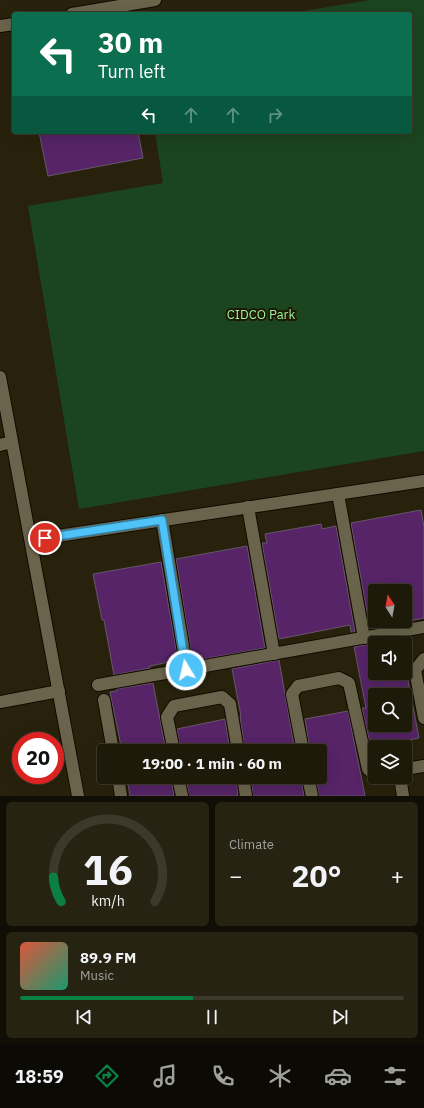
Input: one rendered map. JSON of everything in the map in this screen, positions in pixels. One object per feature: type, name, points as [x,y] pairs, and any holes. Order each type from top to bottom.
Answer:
[{"type":"street","points":[[84,12],[156,0]]},
{"type":"street","points":[[0,26],[12,24]]},
{"type":"street","points":[[0,377],[78,796]]},
{"type":"street","points":[[0,445],[12,442]]},
{"type":"street","points":[[31,540],[424,481]]},
{"type":"street","points":[[338,494],[364,638]]},
{"type":"street","points":[[248,507],[274,654]]},
{"type":"street","points":[[162,520],[186,670]]},
{"type":"street","points":[[98,685],[424,627]]},
{"type":"street","points":[[424,659],[415,670],[424,718]]},
{"type":"street","points":[[302,744],[292,694],[298,686],[339,678],[349,683],[368,769]]},
{"type":"street","points":[[0,702],[59,691]]},
{"type":"street","points":[[173,744],[167,717],[174,706],[222,697],[230,704],[237,744]]},
{"type":"street","points":[[104,700],[112,744]]},
{"type":"street","points":[[412,768],[424,766]]},
{"type":"street","points":[[119,784],[121,796]]},
{"type":"street","points":[[179,784],[182,796]]},
{"type":"street","points":[[243,784],[246,796]]},
{"type":"street","points":[[309,784],[312,796]]},
{"type":"street","points":[[401,784],[403,796]]},
{"type":"green space","name":"CIDCO Park","points":[[370,0],[424,0],[424,451],[79,509],[28,206],[163,183],[155,134],[412,134],[412,12],[298,12]]},
{"type":"building","points":[[39,134],[138,134],[143,158],[48,176]]},
{"type":"building","points":[[421,510],[424,527],[424,618],[412,620],[412,584],[368,584],[368,618],[351,523]]},
{"type":"building","points":[[321,524],[322,529],[336,526],[355,632],[351,632],[350,625],[279,639],[262,543],[267,543],[265,534]]},
{"type":"building","points":[[247,546],[265,648],[203,659],[202,655],[192,657],[176,559]]},
{"type":"building","points":[[161,562],[178,660],[150,666],[150,668],[114,675],[104,620],[102,620],[93,574]]},
{"type":"building","points":[[368,644],[368,680],[408,680],[409,688],[368,688],[368,732],[412,732],[412,702],[419,738],[409,740],[369,740],[362,708],[366,708],[354,647]]},
{"type":"building","points":[[279,660],[294,744],[244,744],[241,716],[232,669]]},
{"type":"building","points":[[153,683],[165,744],[121,744],[110,692],[117,691],[116,689]]},
{"type":"building","points":[[348,711],[365,796],[319,796],[317,784],[327,784],[327,744],[309,744],[305,719]]},
{"type":"building","points":[[225,719],[229,744],[180,744],[177,729]]},
{"type":"building","points":[[128,784],[172,784],[174,796],[130,796]]},
{"type":"building","points":[[187,784],[237,784],[238,796],[189,796]]},
{"type":"building","points":[[252,784],[302,784],[304,796],[253,796]]},
{"type":"route","points":[[45,538],[162,520],[186,670]]}]
